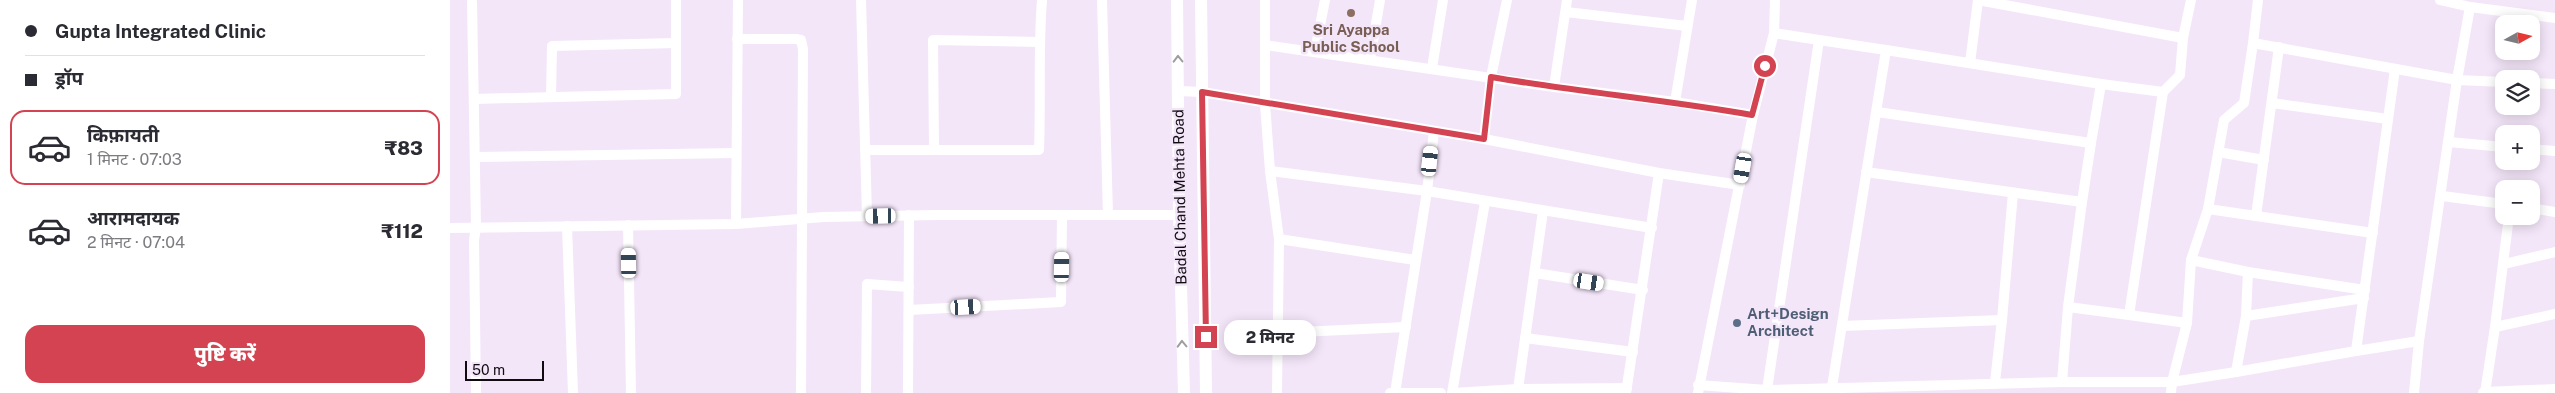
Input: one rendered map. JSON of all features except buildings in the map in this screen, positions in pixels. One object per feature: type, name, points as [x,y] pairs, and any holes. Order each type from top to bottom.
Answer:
[{"type":"street","points":[[474,99],[676,94],[676,0]]},
{"type":"street","points":[[736,224],[738,0]]},
{"type":"street","points":[[861,0],[867,216]]},
{"type":"street","points":[[865,150],[1039,150],[1041,70],[1039,42],[1042,0]]},
{"type":"street","points":[[1102,0],[1108,215]]},
{"type":"street","name":"Badal Chand Mehta Road","points":[[1178,0],[1179,215],[1184,393]]},
{"type":"street","points":[[1201,0],[1206,393]]},
{"type":"street","points":[[1265,0],[1265,104],[1270,171],[1279,239],[1277,393]]},
{"type":"street","points":[[1315,51],[1325,0]]},
{"type":"street","points":[[1370,59],[1380,0]]},
{"type":"street","points":[[1432,68],[1443,0]]},
{"type":"street","points":[[1484,139],[1491,77],[1507,0]]},
{"type":"street","points":[[1554,88],[1567,0]]},
{"type":"street","points":[[1675,102],[1692,0]]},
{"type":"street","points":[[1775,0],[1774,33],[1752,115],[1740,185],[1698,389],[1831,391],[1995,382],[2062,382],[2171,388],[2236,372],[2419,341]]},
{"type":"street","points":[[1970,63],[1978,0],[2183,38]]},
{"type":"street","points":[[2129,315],[2163,92],[2180,75],[2183,38],[2191,0]]},
{"type":"street","points":[[2171,388],[2187,323],[2191,260],[2208,209],[2224,120],[2244,103],[2258,0]]},
{"type":"street","points":[[2440,0],[2470,7],[2555,18]]},
{"type":"street","points":[[472,2],[476,227],[474,240],[476,393]]},
{"type":"street","points":[[2414,393],[2419,341],[2442,196],[2457,80],[2470,7]]},
{"type":"street","points":[[1566,12],[1687,26]]},
{"type":"street","points":[[1774,33],[2163,92]]},
{"type":"street","points":[[737,39],[800,40],[803,49],[801,393]]},
{"type":"street","points":[[934,150],[933,40],[1039,42]]},
{"type":"street","points":[[1767,390],[1819,40]]},
{"type":"street","points":[[551,97],[552,46],[676,43]]},
{"type":"street","points":[[2252,43],[2457,80],[2495,82]]},
{"type":"street","points":[[1264,45],[1432,68],[1554,88],[1675,102],[1752,115]]},
{"type":"street","points":[[2256,216],[2279,47]]},
{"type":"street","points":[[1831,391],[1886,50]]},
{"type":"street","points":[[2356,351],[2395,69]]},
{"type":"street","points":[[2540,83],[2555,84]]},
{"type":"street","points":[[2062,382],[2068,307],[2090,143],[2101,84]]},
{"type":"street","points":[[1179,91],[1202,92],[1484,139],[1659,173],[1740,185]]},
{"type":"street","points":[[2272,104],[2388,119]]},
{"type":"street","points":[[1877,112],[2090,143]]},
{"type":"street","points":[[1395,393],[1427,191],[1434,131]]},
{"type":"street","points":[[2449,142],[2495,146]]},
{"type":"street","points":[[2540,150],[2555,151]]},
{"type":"street","points":[[2218,152],[2264,160]]},
{"type":"street","points":[[475,157],[736,153]]},
{"type":"street","points":[[1270,171],[1427,191],[1652,228]]},
{"type":"street","points":[[1866,172],[2082,202]]},
{"type":"street","points":[[1485,202],[1453,393],[1518,389],[1627,390],[1659,173]]},
{"type":"street","points":[[1995,382],[2013,193]]},
{"type":"street","points":[[2442,196],[2495,203]]},
{"type":"street","points":[[2208,209],[2373,233]]},
{"type":"street","points":[[2540,210],[2555,212]]},
{"type":"street","points":[[1518,389],[1543,211]]},
{"type":"street","points":[[450,228],[736,224],[803,219],[910,215],[1179,215]]},
{"type":"street","points":[[908,393],[910,215]]},
{"type":"street","points":[[908,310],[1061,302],[1062,215]]},
{"type":"street","points":[[628,225],[631,393]]},
{"type":"street","points":[[2508,225],[2485,393],[2555,390]]},
{"type":"street","points":[[567,226],[573,393]]},
{"type":"street","points":[[1279,239],[1416,260]]},
{"type":"street","points":[[2504,264],[2555,252]]},
{"type":"street","points":[[2191,260],[2364,294]]},
{"type":"street","points":[[2236,372],[2246,316],[2248,272]]},
{"type":"street","points":[[1535,274],[1643,290]]},
{"type":"street","points":[[866,393],[867,284],[909,287]]},
{"type":"street","points":[[2246,316],[2364,294]]},
{"type":"street","points":[[2068,307],[2187,323]]},
{"type":"street","points":[[2495,327],[2555,314]]},
{"type":"street","points":[[1842,326],[2002,320]]},
{"type":"street","points":[[1278,332],[1406,327]]},
{"type":"street","points":[[1525,338],[1633,352]]},
{"type":"street","points":[[1389,393],[1441,393]]},
{"type":"place","name":"Sri Ayappa Public School","points":[[1351,13]]},
{"type":"place","name":"Art+Design Architect","points":[[1737,323]]},
{"type":"route","points":[[1206,337],[1202,92],[1484,139],[1491,77],[1554,88],[1675,102],[1752,115],[1765,66]]}]
